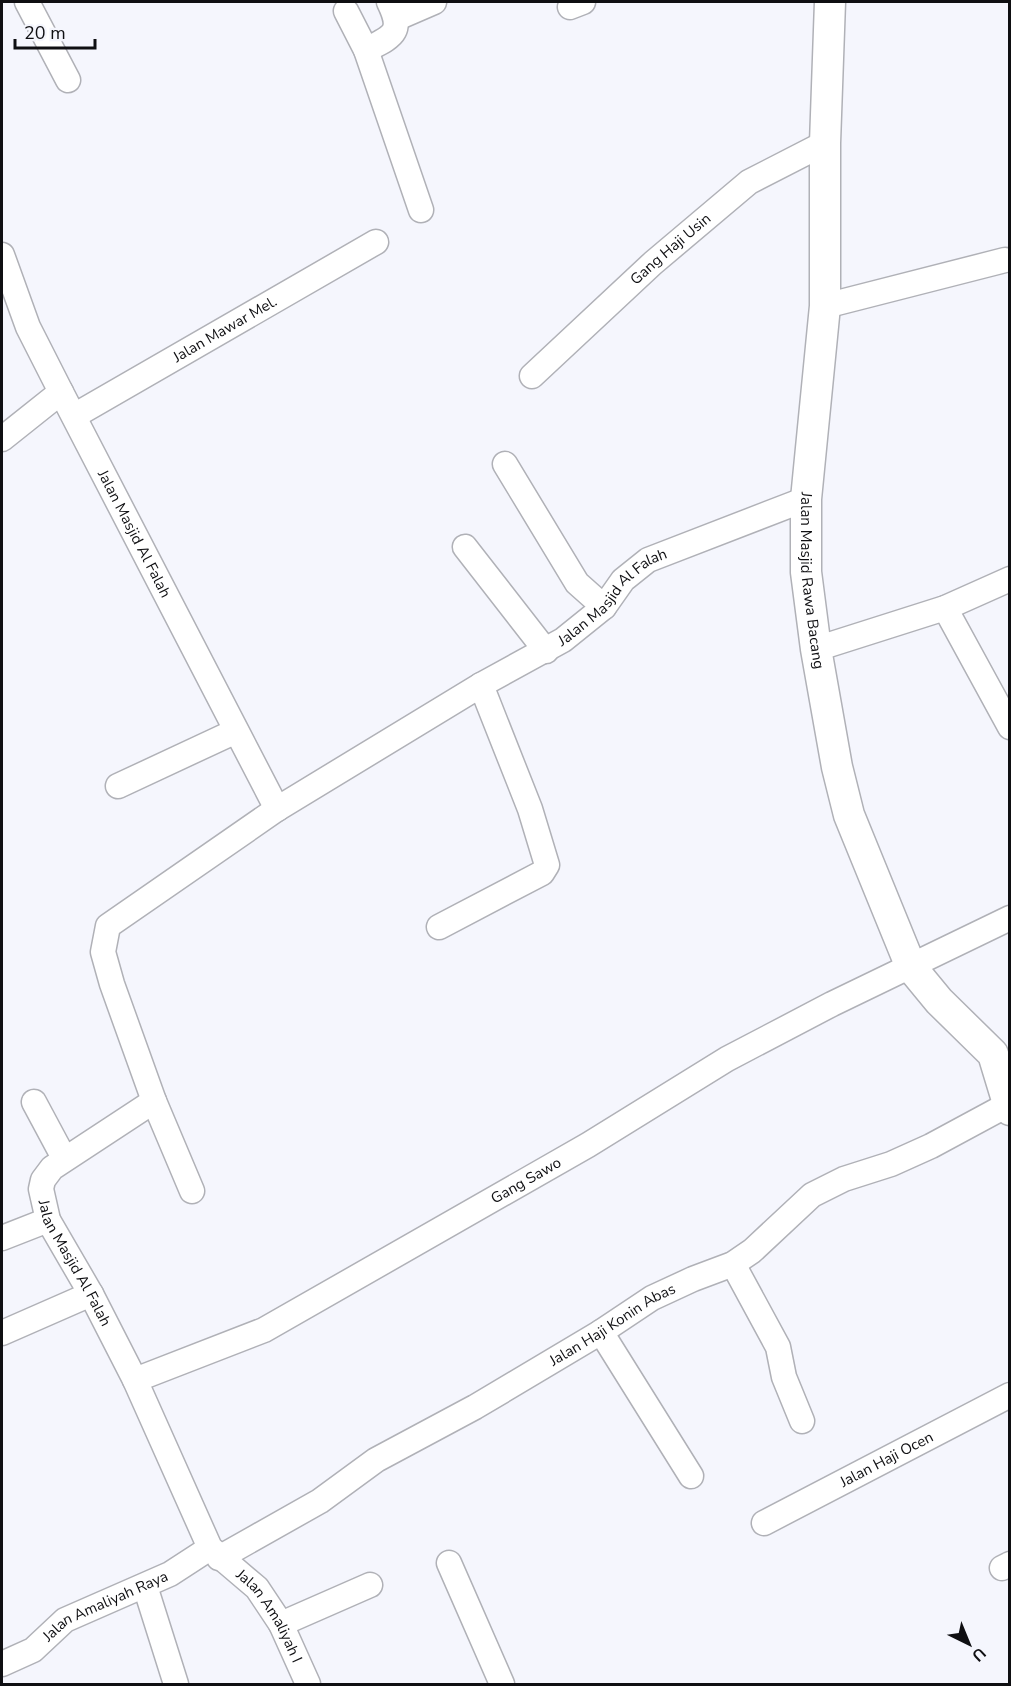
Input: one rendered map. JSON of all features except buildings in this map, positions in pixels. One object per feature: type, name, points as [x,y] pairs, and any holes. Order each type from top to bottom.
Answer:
[{"type":"street","points":[[27,2],[68,80]]},
{"type":"street","points":[[366,50],[389,38],[397,28],[393,10],[434,2]]},
{"type":"street","name":"Jalan Masjid Rawa Bacang","points":[[830,2],[825,143],[825,306],[806,499],[806,572],[816,649],[837,767],[849,815],[911,967],[939,1001],[993,1054],[1008,1108]]},
{"type":"street","points":[[346,11],[366,50],[421,210]]},
{"type":"street","name":"Gang Haji Usin","points":[[532,376],[653,263],[748,182],[825,143]]},
{"type":"street","name":"Jalan Mawar Mel.","points":[[74,417],[376,242]]},
{"type":"street","name":"Jalan Masjid Al Falah","points":[[2,255],[28,327],[277,809]]},
{"type":"street","points":[[825,306],[1005,260]]},
{"type":"street","points":[[2,439],[61,392]]},
{"type":"street","points":[[505,464],[577,583],[604,607]]},
{"type":"street","name":"Jalan Masjid Al Falah","points":[[214,1553],[135,1380],[91,1294],[48,1220],[42,1204],[43,1180],[64,1158],[154,1101],[112,984],[104,952],[108,926],[277,809],[481,685],[546,651],[604,607],[623,580],[648,560],[806,499]]},
{"type":"street","points":[[465,547],[546,651]]},
{"type":"street","points":[[816,649],[945,608],[1010,579]]},
{"type":"street","points":[[945,608],[1010,727]]},
{"type":"street","points":[[439,927],[542,873],[547,865],[530,809],[481,685]]},
{"type":"street","points":[[118,786],[236,731]]},
{"type":"street","name":"Gang Sawo","points":[[135,1380],[264,1330],[588,1145],[727,1059],[832,1004],[1010,918]]},
{"type":"street","points":[[154,1101],[192,1191]]},
{"type":"street","points":[[34,1102],[64,1158]]},
{"type":"street","name":"Jalan Haji Konin Abas","points":[[214,1553],[320,1501],[376,1460],[475,1407],[601,1332],[652,1298],[733,1264],[752,1251],[812,1195],[844,1179],[891,1164],[1008,1108]]},
{"type":"street","points":[[2,1238],[48,1220]]},
{"type":"street","points":[[733,1264],[778,1347],[784,1377],[802,1421]]},
{"type":"street","points":[[2,1333],[91,1294]]},
{"type":"street","points":[[601,1332],[691,1476]]},
{"type":"street","name":"Jalan Haji Ocen","points":[[764,1523],[1010,1395]]},
{"type":"street","name":"Jalan Amaliyah Raya","points":[[2,1664],[33,1650],[65,1620],[214,1553]]},
{"type":"street","name":"Jalan Amaliyah I","points":[[214,1553],[257,1588],[281,1624],[308,1684]]},
{"type":"street","points":[[449,1563],[502,1684]]},
{"type":"street","points":[[281,1624],[370,1585]]},
{"type":"street","points":[[145,1586],[176,1684]]}]
